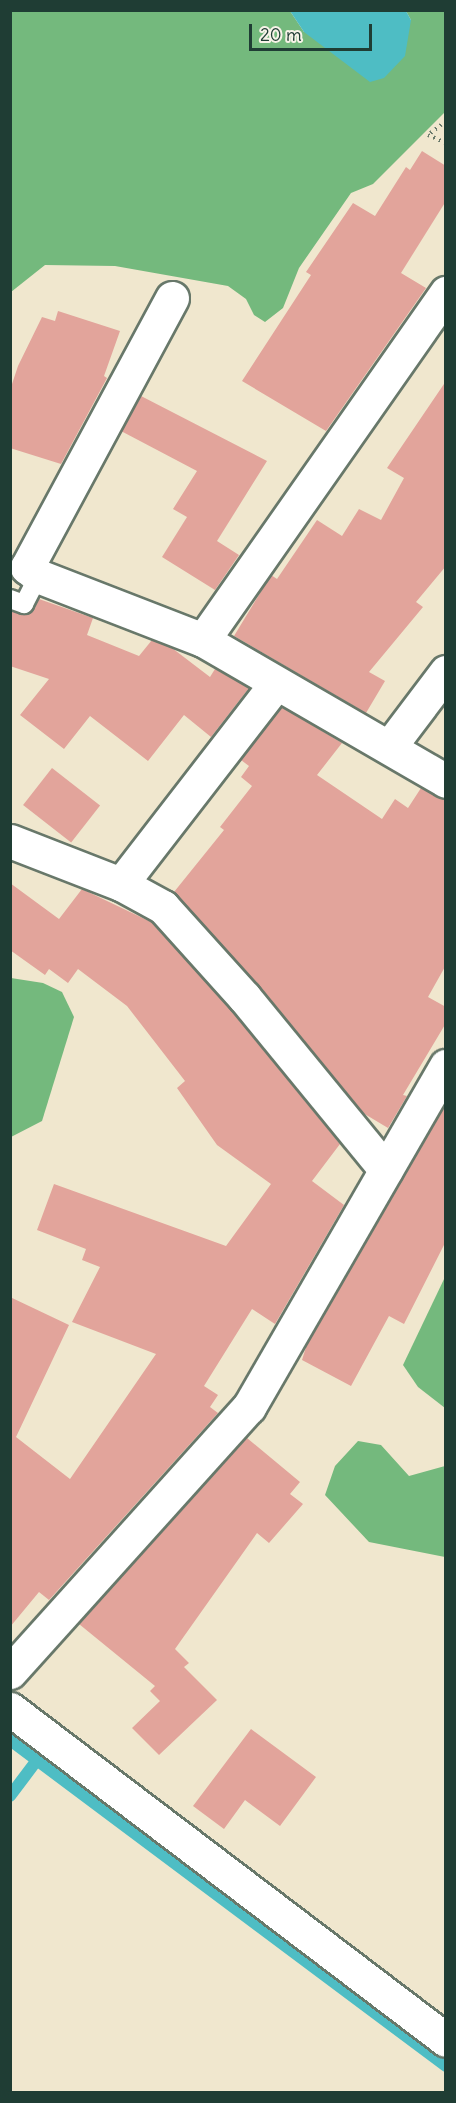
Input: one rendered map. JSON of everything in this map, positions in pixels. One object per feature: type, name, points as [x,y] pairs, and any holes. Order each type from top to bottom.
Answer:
[{"type":"street","points":[[202,640],[446,293]]},
{"type":"street","points":[[172,297],[27,567],[38,576],[202,640],[275,685],[390,746],[446,781]]},
{"type":"street","points":[[390,746],[446,672]]},
{"type":"street","points":[[121,884],[275,685]]},
{"type":"street","points":[[10,841],[121,884],[163,907],[252,1006],[386,1170]]},
{"type":"street","points":[[10,1672],[249,1407],[446,1066]]},
{"type":"street","points":[[10,1709],[446,2040]]},
{"type":"lane","points":[[10,599],[24,604],[38,576]]},
{"type":"path","points":[[446,121],[428,135],[446,143]]},
{"type":"green space","points":[[11,11],[290,11],[304,32],[411,20],[406,11],[445,11],[445,112],[373,184],[351,193],[299,268],[283,308],[265,322],[254,315],[246,299],[228,286],[115,266],[45,265],[11,292]]},
{"type":"green space","points":[[11,978],[43,983],[62,992],[74,1017],[42,1121],[11,1137]]},
{"type":"green space","points":[[445,1277],[445,1408],[418,1387],[403,1365]]},
{"type":"green space","points":[[358,1441],[381,1445],[409,1476],[445,1466],[445,1557],[369,1542],[325,1495],[335,1466]]},
{"type":"water","points":[[290,11],[406,11],[411,20],[405,56],[384,78],[370,82],[304,32]]},
{"type":"building","points":[[422,151],[446,166],[446,201],[401,273],[426,288],[326,431],[242,381],[311,275],[306,272],[353,203],[375,216],[406,167],[410,170]]},
{"type":"building","points":[[58,311],[120,331],[104,376],[107,378],[61,464],[10,448],[10,390],[18,366],[42,317],[55,321]]},
{"type":"building","points":[[446,381],[446,566],[416,602],[423,607],[369,672],[385,681],[366,713],[234,636],[271,575],[277,579],[317,520],[342,536],[359,509],[381,520],[404,478],[387,468]]},
{"type":"building","points":[[141,396],[267,461],[217,541],[239,555],[215,590],[162,557],[187,517],[173,509],[197,471],[121,431]]},
{"type":"building","points":[[39,599],[93,618],[87,635],[139,656],[152,640],[172,648],[210,677],[215,669],[249,688],[211,737],[184,715],[148,761],[90,716],[64,749],[20,715],[49,679],[10,666],[10,611],[30,613]]},
{"type":"building","points":[[282,707],[342,743],[317,775],[382,819],[395,799],[408,808],[421,788],[446,801],[446,965],[428,997],[446,1007],[446,1023],[403,1095],[407,1096],[388,1128],[363,1113],[259,986],[174,892],[224,830],[220,827],[252,786],[241,777],[249,766],[241,760]]},
{"type":"building","points":[[52,768],[100,806],[71,843],[23,805]]},
{"type":"building","points":[[10,883],[59,919],[82,889],[151,922],[231,1010],[340,1144],[312,1181],[344,1205],[275,1324],[252,1309],[204,1386],[218,1395],[210,1407],[218,1413],[49,1600],[39,1592],[10,1627],[10,1297],[69,1325],[16,1437],[70,1479],[156,1354],[72,1322],[100,1267],[82,1260],[86,1249],[37,1230],[54,1184],[226,1246],[271,1184],[217,1145],[177,1088],[185,1081],[127,1006],[78,969],[68,983],[49,969],[45,975],[10,950]]},
{"type":"building","points":[[446,1104],[446,1241],[404,1324],[389,1316],[351,1386],[302,1360],[307,1344]]},
{"type":"building","points":[[247,1438],[300,1482],[290,1494],[303,1504],[269,1543],[257,1533],[175,1649],[189,1663],[184,1667],[217,1700],[159,1755],[132,1728],[160,1701],[150,1691],[155,1686],[79,1624]]},
{"type":"building","points":[[251,1729],[316,1777],[280,1826],[245,1800],[224,1829],[193,1806]]},
{"type":"waterway","points":[[10,1740],[446,2066]]},
{"type":"waterway","points":[[10,1796],[37,1760]]}]
